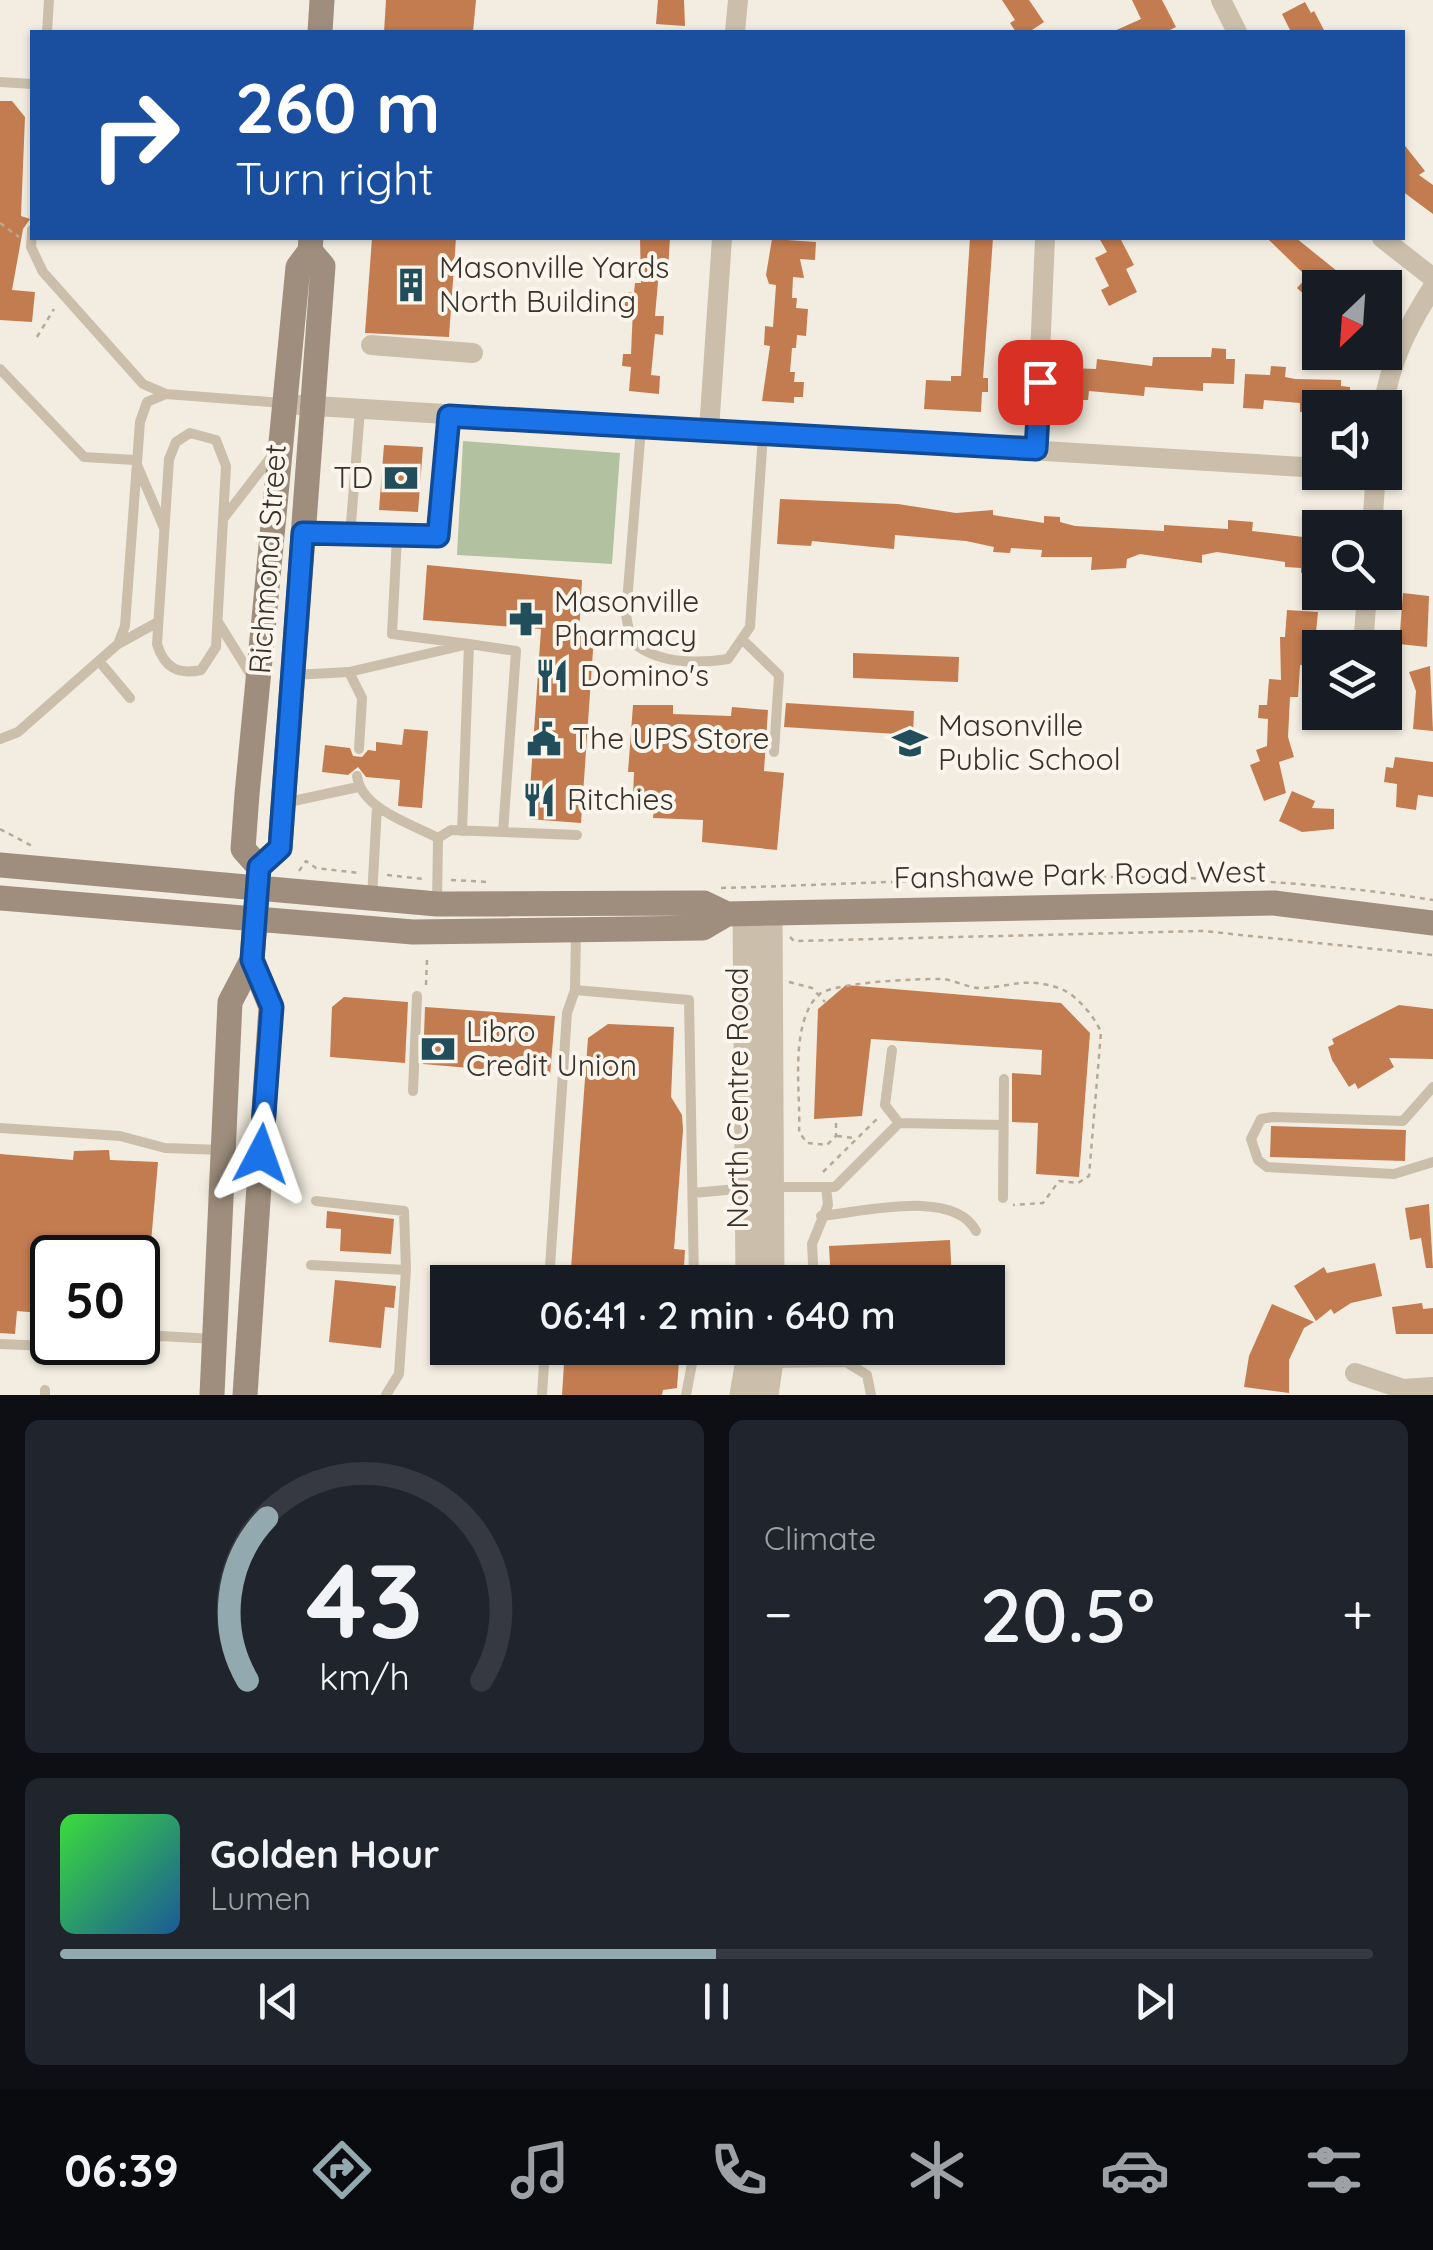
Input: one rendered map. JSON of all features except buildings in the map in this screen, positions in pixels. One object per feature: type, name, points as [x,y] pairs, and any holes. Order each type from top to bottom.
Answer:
[{"type":"main road","points":[[320,30],[322,0]]},
{"type":"main road","name":"Richmond Street","points":[[212,1395],[230,1002],[252,960],[257,878],[243,850],[282,404],[298,266],[310,244]]},
{"type":"main road","name":"Richmond Street","points":[[257,878],[280,848],[323,266],[310,244]]},
{"type":"main road","name":"Fanshawe Park Road West","points":[[0,865],[436,892],[704,903],[748,914],[1274,904],[1433,923]]},
{"type":"main road","name":"Fanshawe Park Road West","points":[[0,898],[254,922],[414,932],[703,928],[748,914]]},
{"type":"main road","name":"Richmond Street","points":[[244,1395],[272,1007],[252,960]]},
{"type":"street","points":[[735,30],[738,0]]},
{"type":"street","points":[[1220,0],[1236,30]]},
{"type":"street","points":[[709,430],[722,240]]},
{"type":"street","points":[[1036,449],[1045,240]]},
{"type":"street","points":[[1385,240],[1433,278]]},
{"type":"street","points":[[1386,390],[1389,370],[1408,324],[1433,287]]},
{"type":"street","points":[[370,345],[473,352]]},
{"type":"street","points":[[282,404],[1302,467]]},
{"type":"street","name":"North Centre Road","points":[[748,914],[757,1188],[769,1265]]},
{"type":"street","name":"North Centre Road","points":[[750,1265],[757,1188]]},
{"type":"street","points":[[742,1395],[756,1365]]},
{"type":"street","points":[[762,1365],[766,1395]]},
{"type":"street","points":[[1355,1373],[1403,1389],[1433,1387]]},
{"type":"lane","points":[[46,30],[49,0]]},
{"type":"lane","points":[[0,82],[30,84]]},
{"type":"lane","points":[[32,243],[43,272],[142,384],[166,394],[282,404]]},
{"type":"lane","points":[[0,369],[84,458],[135,460]]},
{"type":"lane","points":[[118,644],[126,626],[135,460],[147,402],[166,394]]},
{"type":"lane","points":[[350,536],[360,410]]},
{"type":"lane","points":[[303,533],[438,536],[449,416]]},
{"type":"lane","points":[[640,428],[626,615],[631,640],[659,658],[710,662],[728,659],[750,627],[763,434]]},
{"type":"lane","points":[[190,432],[216,440],[223,452],[217,622],[210,660],[200,670],[188,673],[174,670],[162,659],[158,622],[164,530],[169,459],[176,442],[190,432]]},
{"type":"lane","points":[[223,519],[278,448]]},
{"type":"lane","points":[[135,460],[164,530]]},
{"type":"lane","points":[[396,537],[392,634],[516,651],[503,832]]},
{"type":"lane","points":[[0,739],[18,732],[118,644],[158,622]]},
{"type":"lane","points":[[217,622],[258,686]]},
{"type":"lane","points":[[743,640],[778,675],[774,752]]},
{"type":"lane","points":[[292,675],[349,672],[469,644]]},
{"type":"lane","points":[[462,831],[469,644]]},
{"type":"lane","points":[[99,660],[130,698]]},
{"type":"lane","points":[[349,672],[362,698],[359,749]]},
{"type":"lane","points":[[283,802],[358,782],[377,806],[438,838]]},
{"type":"lane","points":[[373,886],[377,806]]},
{"type":"lane","points":[[438,838],[452,830],[576,835]]},
{"type":"lane","points":[[436,892],[438,838]]},
{"type":"lane","points":[[550,1265],[567,1013],[575,990],[576,930]]},
{"type":"lane","points":[[575,990],[689,1000],[694,1265]]},
{"type":"lane","points":[[413,1091],[422,994]]},
{"type":"lane","points":[[892,1050],[884,1105],[899,1122],[1002,1126]]},
{"type":"lane","points":[[1002,1198],[1004,1078]]},
{"type":"lane","points":[[1433,1088],[1403,1120],[1274,1117],[1261,1119],[1250,1138],[1258,1160],[1268,1167],[1394,1174],[1433,1162]]},
{"type":"lane","points":[[693,1193],[835,1187],[899,1122]]},
{"type":"lane","points":[[0,1128],[120,1136],[166,1148],[224,1150]]},
{"type":"lane","points":[[813,1265],[812,1244],[828,1205],[826,1187]]},
{"type":"lane","points":[[316,1202],[404,1211],[406,1270],[400,1374],[386,1395]]},
{"type":"lane","points":[[821,1216],[933,1205],[958,1210],[976,1231]]},
{"type":"lane","points":[[311,1265],[406,1270]]},
{"type":"lane","points":[[0,1344],[124,1349],[161,1336],[216,1338]]},
{"type":"lane","points":[[542,1395],[544,1365]]},
{"type":"lane","points":[[686,1395],[692,1365]]},
{"type":"lane","points":[[851,1365],[867,1375],[871,1395]]},
{"type":"path","points":[[0,222],[32,243]]},
{"type":"path","points":[[38,337],[49,314],[65,297]]},
{"type":"path","points":[[294,876],[306,862],[373,886],[436,892],[493,882]]},
{"type":"path","points":[[706,888],[1185,875],[1280,880],[1433,900]]},
{"type":"path","points":[[748,914],[794,941],[1203,931],[1433,955]]},
{"type":"path","points":[[422,994],[427,960]]},
{"type":"path","points":[[855,1138],[836,1136],[826,1145],[818,1145],[802,1140],[799,1132],[802,1030],[818,994],[846,984],[937,978],[983,988],[1014,980],[1070,993],[1101,1032],[1089,1176],[1078,1182],[1060,1181],[1042,1203],[1002,1204],[1002,1198]]},
{"type":"path","points":[[785,982],[802,983],[825,1002]]},
{"type":"path","points":[[821,1174],[879,1117]]},
{"type":"path","points":[[836,1124],[836,1136]]},
{"type":"green space","points":[[463,441],[620,453],[612,564],[457,555]]},
{"type":"place","name":"Masonville Yards North Building","points":[[411,285]]},
{"type":"place","name":"TD","points":[[401,478]]},
{"type":"place","name":"Masonville Pharmacy","points":[[526,619]]},
{"type":"place","name":"Domino's","points":[[552,676]]},
{"type":"place","name":"The UPS Store","points":[[544,739]]},
{"type":"place","name":"Masonville Public School","points":[[910,743]]},
{"type":"place","name":"Ritchies","points":[[539,800]]},
{"type":"place","name":"Libro Credit Union","points":[[438,1049]]},
{"type":"route","points":[[261,1154],[272,1007],[252,960],[256,889],[259,867],[280,848],[303,533],[438,536],[449,416],[1036,449],[1040,382]]}]
